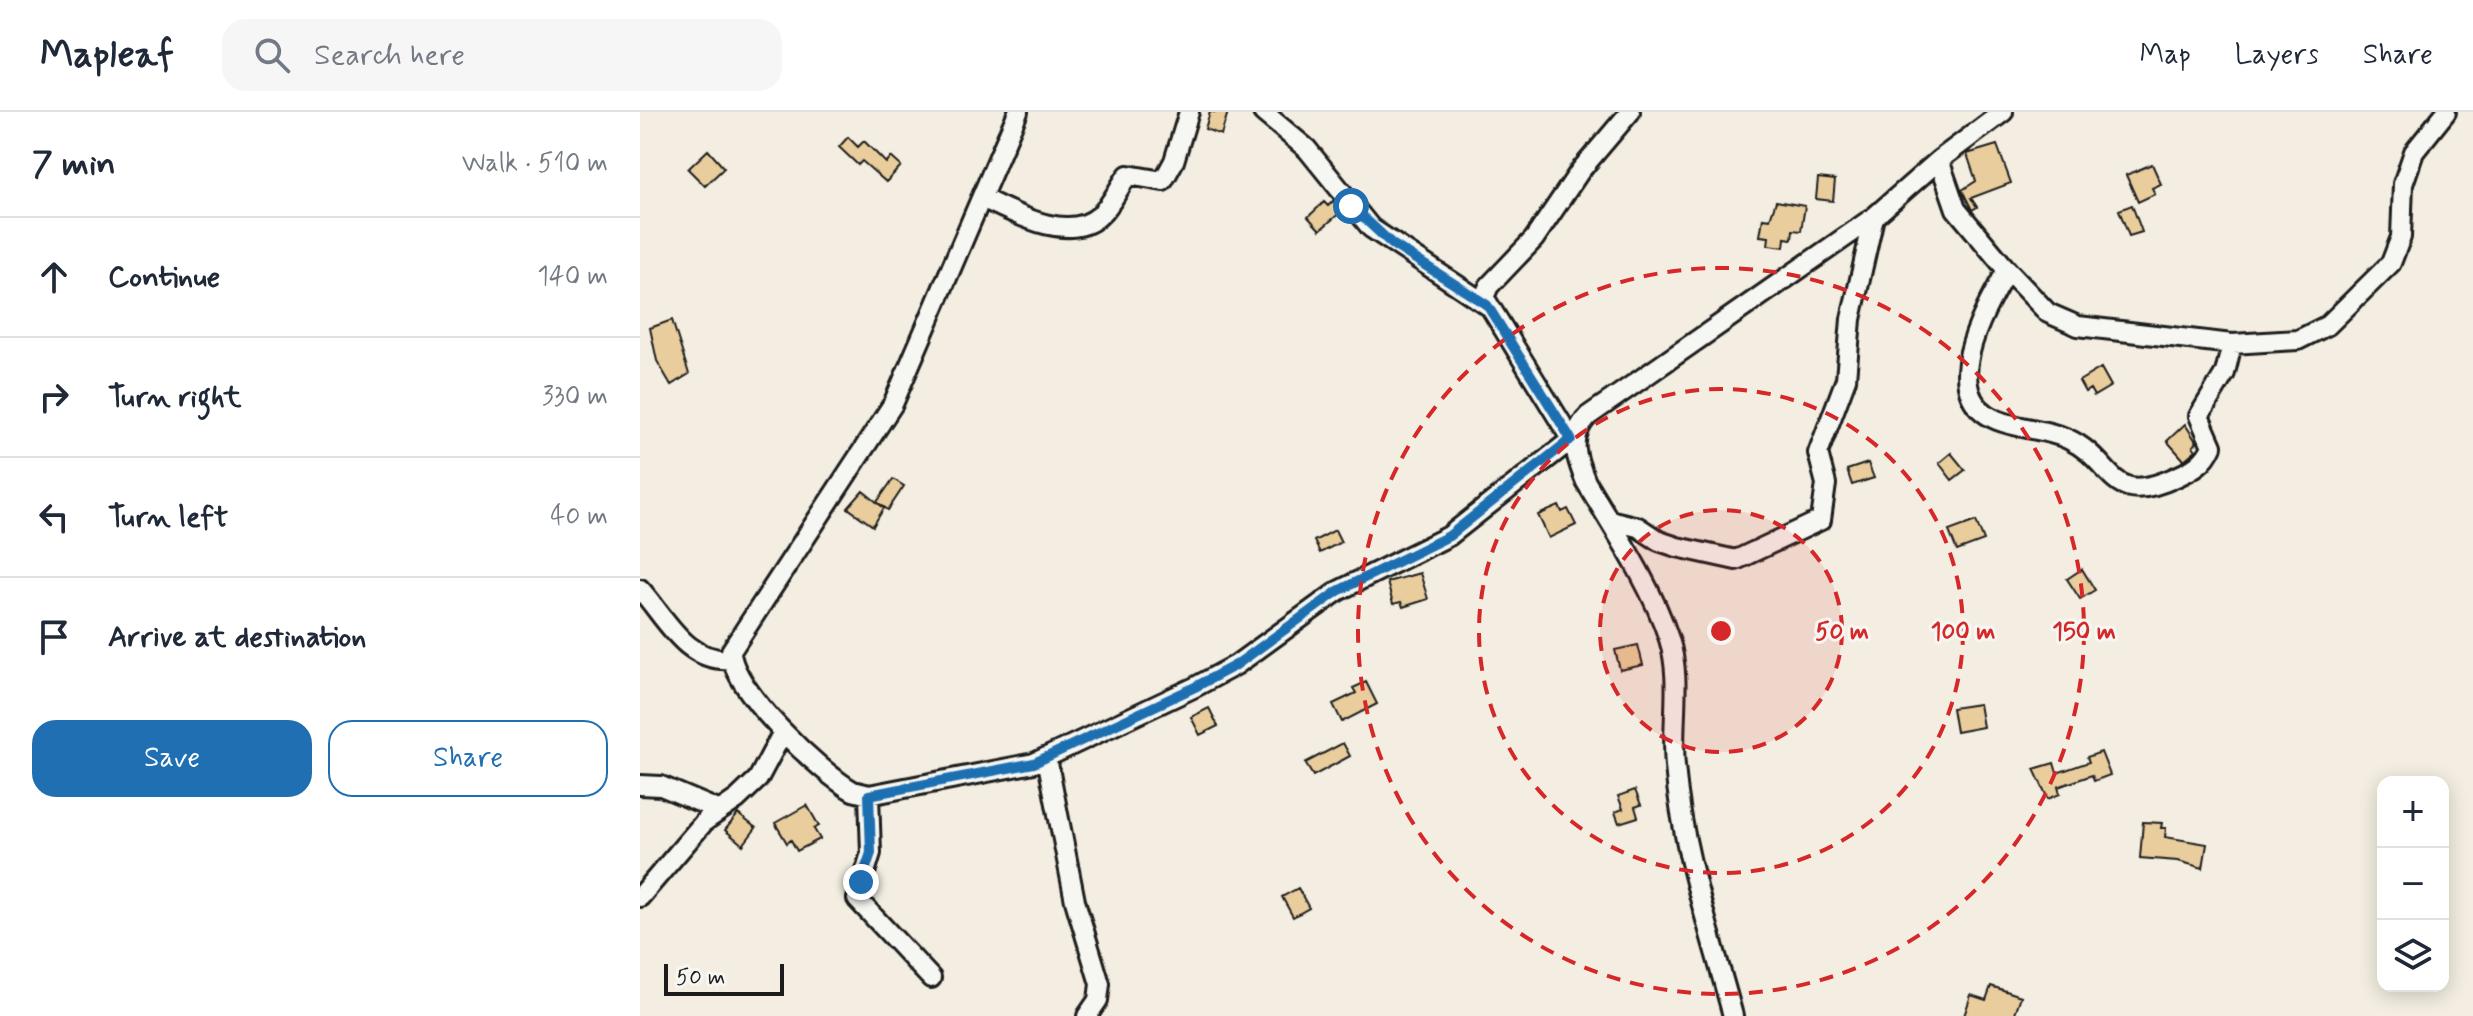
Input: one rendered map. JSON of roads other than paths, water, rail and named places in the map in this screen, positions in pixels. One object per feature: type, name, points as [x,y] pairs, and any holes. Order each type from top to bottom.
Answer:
[{"type":"street","points":[[1018,112],[893,404],[859,460],[735,643],[731,659],[748,690],[783,732],[843,785],[869,795],[1002,770],[1047,758],[1220,675],[1338,591],[1449,536],[1573,437],[1588,416],[1874,217],[1939,160],[2003,112]]},
{"type":"street","points":[[982,198],[1042,225],[1088,222],[1107,208],[1128,175],[1163,181],[1174,161],[1189,112]]},
{"type":"street","points":[[1263,112],[1307,149],[1371,228],[1487,305]]},
{"type":"street","points":[[1630,112],[1580,171],[1534,239],[1489,286],[1484,297],[1573,437],[1577,460],[1656,608],[1673,656],[1675,765],[1686,844],[1733,1016]]},
{"type":"street","points":[[1939,160],[1956,209],[2048,313],[2070,323],[2232,344],[2298,340],[2328,325],[2364,293],[2391,263],[2401,237],[2403,184],[2414,152],[2446,112]]},
{"type":"street","points":[[1609,520],[1638,527],[1659,541],[1677,547],[1736,560],[1821,520],[1826,484],[1818,453],[1846,379],[1853,307],[1874,217]]},
{"type":"street","points":[[2007,270],[1973,345],[1966,382],[1972,401],[1981,412],[1997,420],[2064,437],[2078,444],[2115,480],[2130,489],[2146,489],[2169,481],[2191,470],[2208,455],[2212,446],[2199,416],[2225,373],[2232,344]]},
{"type":"street","points":[[640,589],[696,654],[716,660],[731,659]]},
{"type":"street","points":[[640,897],[692,834],[758,779],[783,732]]},
{"type":"street","points":[[1047,758],[1075,901],[1100,984],[1098,1000],[1087,1016]]},
{"type":"street","points":[[640,785],[661,786],[718,810]]},
{"type":"street","points":[[869,795],[871,853],[857,899],[931,978]]}]
